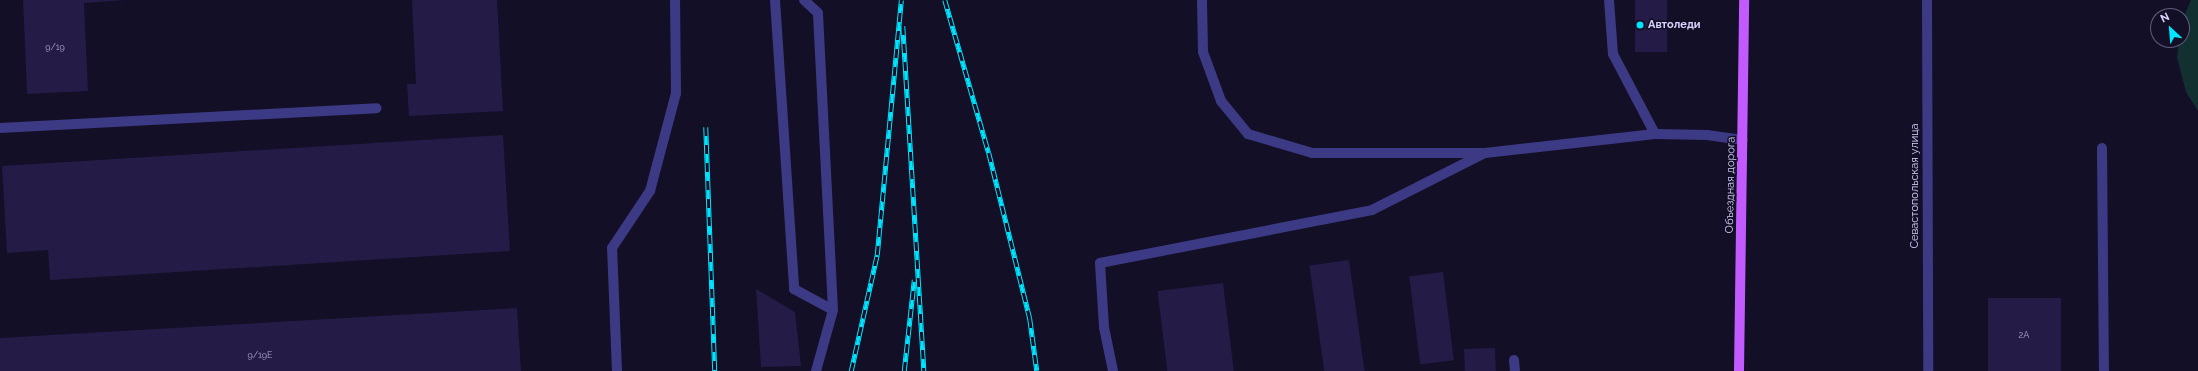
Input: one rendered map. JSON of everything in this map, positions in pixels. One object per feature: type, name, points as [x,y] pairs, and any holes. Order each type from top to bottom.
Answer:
[{"type":"main road","name":"Объездная дорога","points":[[1739,371],[1744,0]]},
{"type":"street","points":[[617,371],[612,248],[650,191],[676,93],[675,0]]},
{"type":"street","points":[[775,0],[794,289],[833,310]]},
{"type":"street","points":[[804,0],[818,13],[833,310],[816,371]]},
{"type":"street","points":[[1202,0],[1203,52],[1221,101],[1248,134],[1312,153],[1485,153],[1655,134],[1707,135],[1743,140]]},
{"type":"street","points":[[1609,0],[1613,54],[1655,134]]},
{"type":"street","name":"Севастопольская улица","points":[[1927,0],[1928,371]]},
{"type":"street","points":[[0,128],[376,108]]},
{"type":"street","points":[[2102,148],[2104,371]]},
{"type":"street","points":[[1113,371],[1104,327],[1100,263],[1372,210],[1485,153]]},
{"type":"street","points":[[1514,360],[1515,371]]},
{"type":"green space","points":[[2191,0],[2198,0],[2198,111],[2186,92],[2177,58],[2178,48],[2190,48],[2190,8],[2188,8]]},
{"type":"building","points":[[23,0],[126,0],[84,3],[88,91],[27,94]]},
{"type":"building","points":[[412,0],[497,0],[503,111],[409,116],[407,84],[416,84]]},
{"type":"building","points":[[1635,0],[1667,0],[1667,52],[1635,52]]},
{"type":"building","points":[[503,135],[510,251],[50,280],[48,250],[7,253],[2,166]]},
{"type":"building","points":[[1349,260],[1365,371],[1324,371],[1309,266]]},
{"type":"building","points":[[1443,272],[1454,360],[1420,364],[1409,276]]},
{"type":"building","points":[[1223,283],[1234,371],[1167,371],[1157,291]]},
{"type":"building","points":[[756,289],[795,312],[801,366],[761,367]]},
{"type":"building","points":[[1988,298],[2061,298],[2061,371],[1988,371]]},
{"type":"building","points":[[517,308],[521,371],[0,371],[0,338]]},
{"type":"building","points":[[1495,348],[1496,371],[1465,371],[1464,349]]},
{"type":"railway","points":[[851,371],[877,255],[901,0]]},
{"type":"railway","points":[[945,0],[989,153],[1030,319],[1037,371]]},
{"type":"railway","points":[[903,26],[924,371]]},
{"type":"railway","points":[[706,127],[715,371]]},
{"type":"railway","points":[[904,371],[914,280]]},
{"type":"place","name":"Автоледи","points":[[1640,25]]}]
